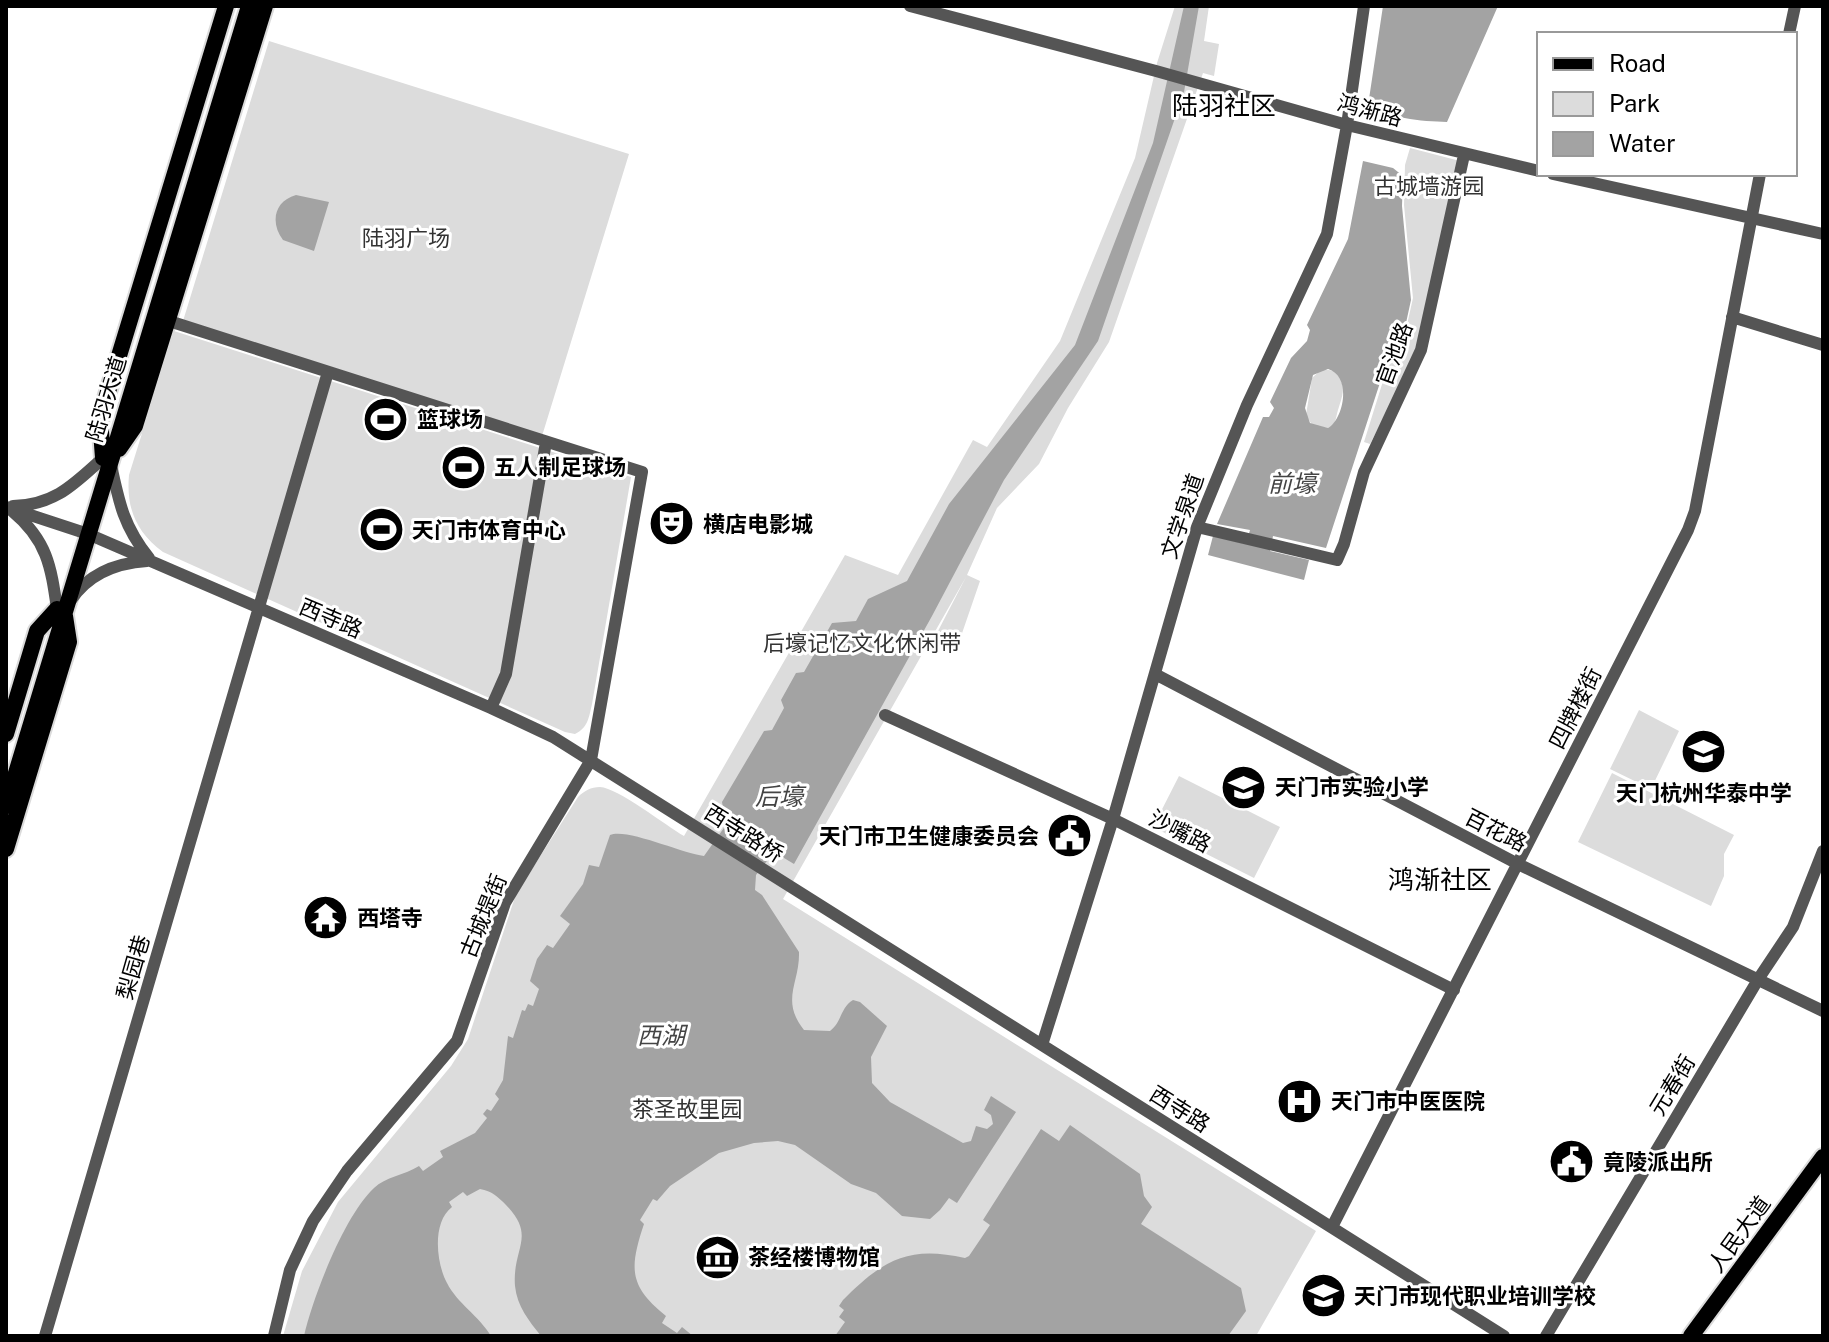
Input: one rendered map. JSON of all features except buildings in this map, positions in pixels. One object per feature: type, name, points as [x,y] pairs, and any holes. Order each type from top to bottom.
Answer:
[{"type":"main road","points":[[107,459],[100,418],[226,6]]},
{"type":"main road","name":"陆羽大道","points":[[107,459],[151,299],[241,6]]},
{"type":"main road","name":"陆羽大道","points":[[6,778],[249,6]]},
{"type":"main road","points":[[107,459],[135,426],[265,6]]},
{"type":"main road","points":[[186,213],[208,193]]},
{"type":"main road","points":[[150,253],[151,299]]},
{"type":"main road","points":[[6,734],[37,631],[60,610],[69,642],[6,849]]},
{"type":"main road","name":"陆羽大道","points":[[6,806],[60,610]]},
{"type":"main road","name":"人民大道","points":[[1691,1336],[1823,1157]]},
{"type":"main road","name":"人民大道","points":[[1698,1336],[1823,1166]]},
{"type":"street","name":"鸿渐路","points":[[910,6],[1347,125],[1537,171]]},
{"type":"street","name":"文学泉道","points":[[1042,1045],[1113,819],[1197,527],[1247,405],[1327,234],[1364,6]]},
{"type":"street","points":[[1789,32],[1795,6]]},
{"type":"street","name":"官池路","points":[[1197,527],[1337,560],[1364,472],[1421,350],[1464,155]]},
{"type":"street","points":[[1562,176],[1823,234]]},
{"type":"street","name":"四牌楼街","points":[[1332,1227],[1688,530],[1695,511],[1760,176]]},
{"type":"street","points":[[1732,317],[1823,345]]},
{"type":"street","points":[[169,321],[546,442],[507,671],[491,708]]},
{"type":"street","name":"梨园巷","points":[[45,1336],[328,372]]},
{"type":"street","name":"古城堤街","points":[[274,1336],[287,1279],[313,1221],[347,1171],[457,1041],[505,903],[591,760],[642,472],[546,442]]},
{"type":"street","points":[[6,507],[30,506],[47,501],[107,459],[122,514],[150,560],[129,562],[98,574],[60,610]]},
{"type":"street","points":[[6,507],[27,524],[46,552],[60,610]]},
{"type":"street","name":"西寺路","points":[[6,507],[84,532],[491,708],[553,737],[631,786]]},
{"type":"street","name":"百花路","points":[[1155,674],[1518,864],[1823,1011]]},
{"type":"street","name":"沙嘴路","points":[[885,715],[1113,819],[1454,990]]},
{"type":"street","name":"西寺路桥","points":[[631,786],[836,914]]},
{"type":"street","name":"元春街","points":[[1546,1336],[1759,978],[1793,927],[1823,851]]},
{"type":"street","points":[[1810,887],[1823,895]]},
{"type":"street","name":"西寺路","points":[[836,914],[1504,1336]]},
{"type":"green space","name":"茶圣故里园","points":[[1175,6],[1209,6],[1204,41],[1219,44],[1214,76],[1203,73],[1109,342],[1068,408],[1039,464],[997,508],[967,575],[980,581],[959,642],[938,631],[966,577],[783,899],[1316,1231],[1256,1336],[283,1336],[302,1271],[338,1202],[451,1066],[468,1039],[516,894],[578,797],[594,788],[608,789],[684,836],[845,555],[898,575],[973,440],[987,447],[1060,341],[1135,158],[1157,63]]},
{"type":"green space","name":"陆羽广场","points":[[269,41],[629,154],[542,436],[183,321]]},
{"type":"green space","name":"古城墙游园","points":[[1410,148],[1460,161],[1417,352],[1370,444],[1364,442],[1393,349],[1402,347],[1413,298],[1404,205],[1405,165]]},
{"type":"green space","name":"天门市体育中心","points":[[174,331],[631,477],[592,704],[583,729],[575,734],[565,732],[163,552],[154,544],[140,528],[131,509],[129,475]]},
{"type":"green space","points":[[1322,369],[1335,371],[1343,386],[1335,421],[1328,428],[1312,425],[1306,415],[1312,378]]},
{"type":"green space","points":[[1639,710],[1679,731],[1651,789],[1610,769]]},
{"type":"green space","points":[[1612,773],[1734,835],[1724,854],[1724,876],[1711,906],[1578,842]]},
{"type":"green space","points":[[1179,776],[1280,827],[1254,878],[1153,827]]},
{"type":"water","name":"西湖","points":[[1184,6],[1199,6],[1184,92],[1098,341],[1004,480],[794,864],[774,852],[756,875],[755,890],[762,895],[799,952],[792,1000],[793,1010],[804,1030],[830,1031],[849,1003],[853,1000],[860,1002],[887,1026],[871,1057],[872,1083],[890,1102],[963,1143],[971,1141],[976,1126],[987,1129],[993,1124],[991,1115],[984,1110],[991,1096],[1016,1112],[957,1203],[949,1198],[930,1219],[902,1216],[876,1193],[851,1184],[795,1145],[778,1141],[754,1143],[719,1153],[670,1186],[657,1201],[653,1199],[640,1220],[644,1224],[635,1265],[639,1286],[666,1316],[662,1323],[677,1333],[682,1327],[693,1336],[541,1336],[524,1313],[516,1293],[515,1273],[522,1235],[515,1216],[488,1191],[480,1189],[467,1196],[463,1192],[449,1202],[452,1207],[441,1222],[438,1243],[440,1265],[451,1290],[491,1336],[304,1336],[331,1258],[363,1201],[384,1181],[419,1166],[423,1171],[443,1157],[440,1151],[475,1133],[487,1118],[483,1114],[487,1109],[491,1111],[499,1099],[495,1094],[503,1080],[508,1036],[513,1038],[522,1010],[525,1011],[528,1004],[533,1006],[539,989],[530,981],[537,959],[547,945],[553,948],[570,924],[560,916],[583,884],[589,865],[599,867],[610,835],[629,835],[704,856],[726,825],[722,802],[764,731],[772,730],[784,708],[781,700],[796,673],[804,672],[832,623],[856,621],[868,599],[907,581],[949,504],[1075,345],[1153,143]]},
{"type":"water","points":[[1383,6],[1498,6],[1447,122],[1394,115],[1369,99]]},
{"type":"water","name":"前壕","points":[[1363,161],[1393,168],[1403,176],[1402,206],[1411,300],[1401,346],[1391,349],[1326,548],[1273,536],[1270,551],[1309,560],[1304,580],[1208,555],[1213,536],[1246,544],[1250,530],[1217,524],[1263,417],[1269,417],[1274,408],[1270,402],[1291,358],[1307,341],[1310,330],[1307,325],[1348,239]],"holes":[[[1328,369],[1336,373],[1343,388],[1338,416],[1328,428],[1310,423],[1305,408],[1313,375]]]},
{"type":"water","points":[[296,195],[329,202],[314,251],[283,240],[276,227],[279,207]]},
{"type":"water","points":[[1070,1125],[1140,1174],[1144,1196],[1152,1207],[1141,1224],[1241,1288],[1246,1311],[1228,1336],[835,1336],[845,1322],[839,1317],[844,1310],[839,1306],[843,1300],[884,1266],[898,1259],[928,1253],[969,1256],[990,1225],[983,1220],[1041,1129],[1059,1141]]},
{"type":"place","name":"篮球场","points":[[386,419]]},
{"type":"place","name":"五人制足球场","points":[[463,467]]},
{"type":"place","name":"横店电影城","points":[[672,524]]},
{"type":"place","name":"天门市体育中心","points":[[381,530]]},
{"type":"place","name":"天门杭州华泰中学","points":[[1704,752]]},
{"type":"place","name":"天门市实验小学","points":[[1244,787]]},
{"type":"place","name":"天门市卫生健康委员会","points":[[1070,836]]},
{"type":"place","name":"西塔寺","points":[[326,918]]},
{"type":"place","name":"天门市中医医院","points":[[1300,1101]]},
{"type":"place","name":"竟陵派出所","points":[[1572,1162]]},
{"type":"place","name":"茶经楼博物馆","points":[[717,1257]]},
{"type":"place","name":"天门市现代职业培训学校","points":[[1323,1296]]},
{"type":"district","name":"陆羽社区","points":[[1224,105]]},
{"type":"district","name":"鸿渐社区","points":[[1440,879]]},
{"type":"park label","name":"后壕记忆文化休闲带","points":[[862,643]]},
{"type":"water label","name":"后壕","points":[[779,796]]}]
